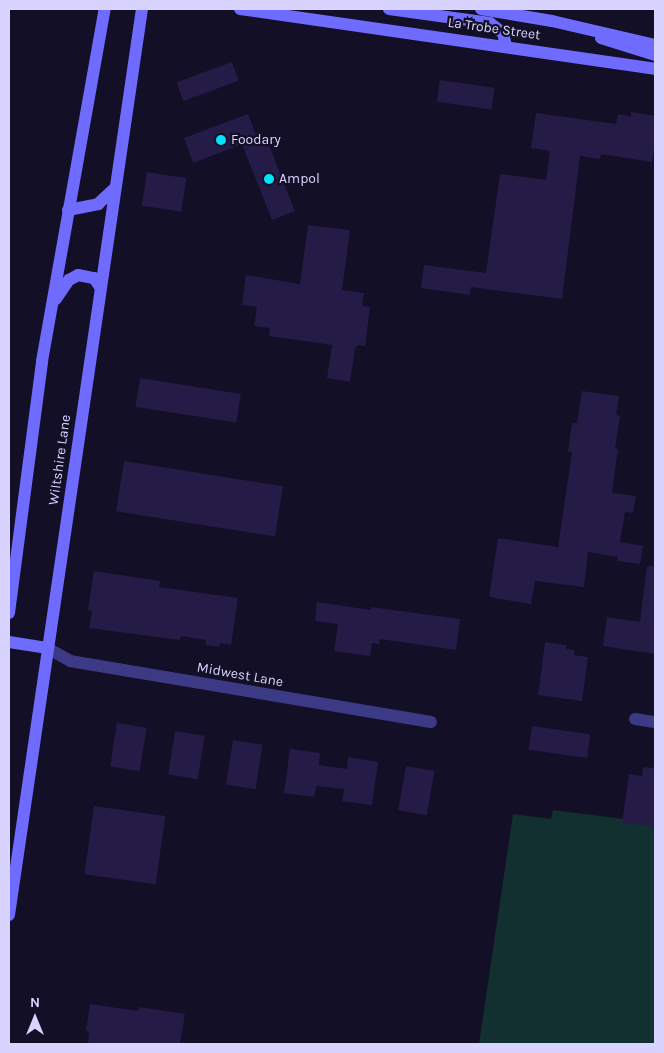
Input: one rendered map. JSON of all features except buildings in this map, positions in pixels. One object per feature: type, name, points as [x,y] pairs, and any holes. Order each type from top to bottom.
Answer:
[{"type":"main road","points":[[9,613],[42,361],[105,9]]},
{"type":"main road","name":"Wiltshire Lane","points":[[9,915],[142,9]]},
{"type":"main road","name":"La Trobe Street","points":[[240,9],[655,69]]},
{"type":"main road","points":[[389,9],[490,23],[503,33],[506,46]]},
{"type":"main road","name":"La Trobe Street","points":[[481,9],[578,26],[655,45]]},
{"type":"main road","points":[[404,11],[405,32]]},
{"type":"main road","points":[[578,26],[614,44],[655,55]]},
{"type":"main road","points":[[68,210],[98,204],[114,190]]},
{"type":"main road","points":[[51,308],[61,290],[74,276],[81,275],[94,278],[100,287]]},
{"type":"main road","points":[[9,642],[47,648]]},
{"type":"street","name":"Midwest Lane","points":[[47,648],[70,661],[432,722]]},
{"type":"street","points":[[636,719],[655,722]]},
{"type":"green space","points":[[553,810],[655,823],[655,1044],[479,1044],[513,814],[551,819]]},
{"type":"place","name":"Foodary","points":[[221,140]]},
{"type":"place","name":"Ampol","points":[[269,179]]}]
